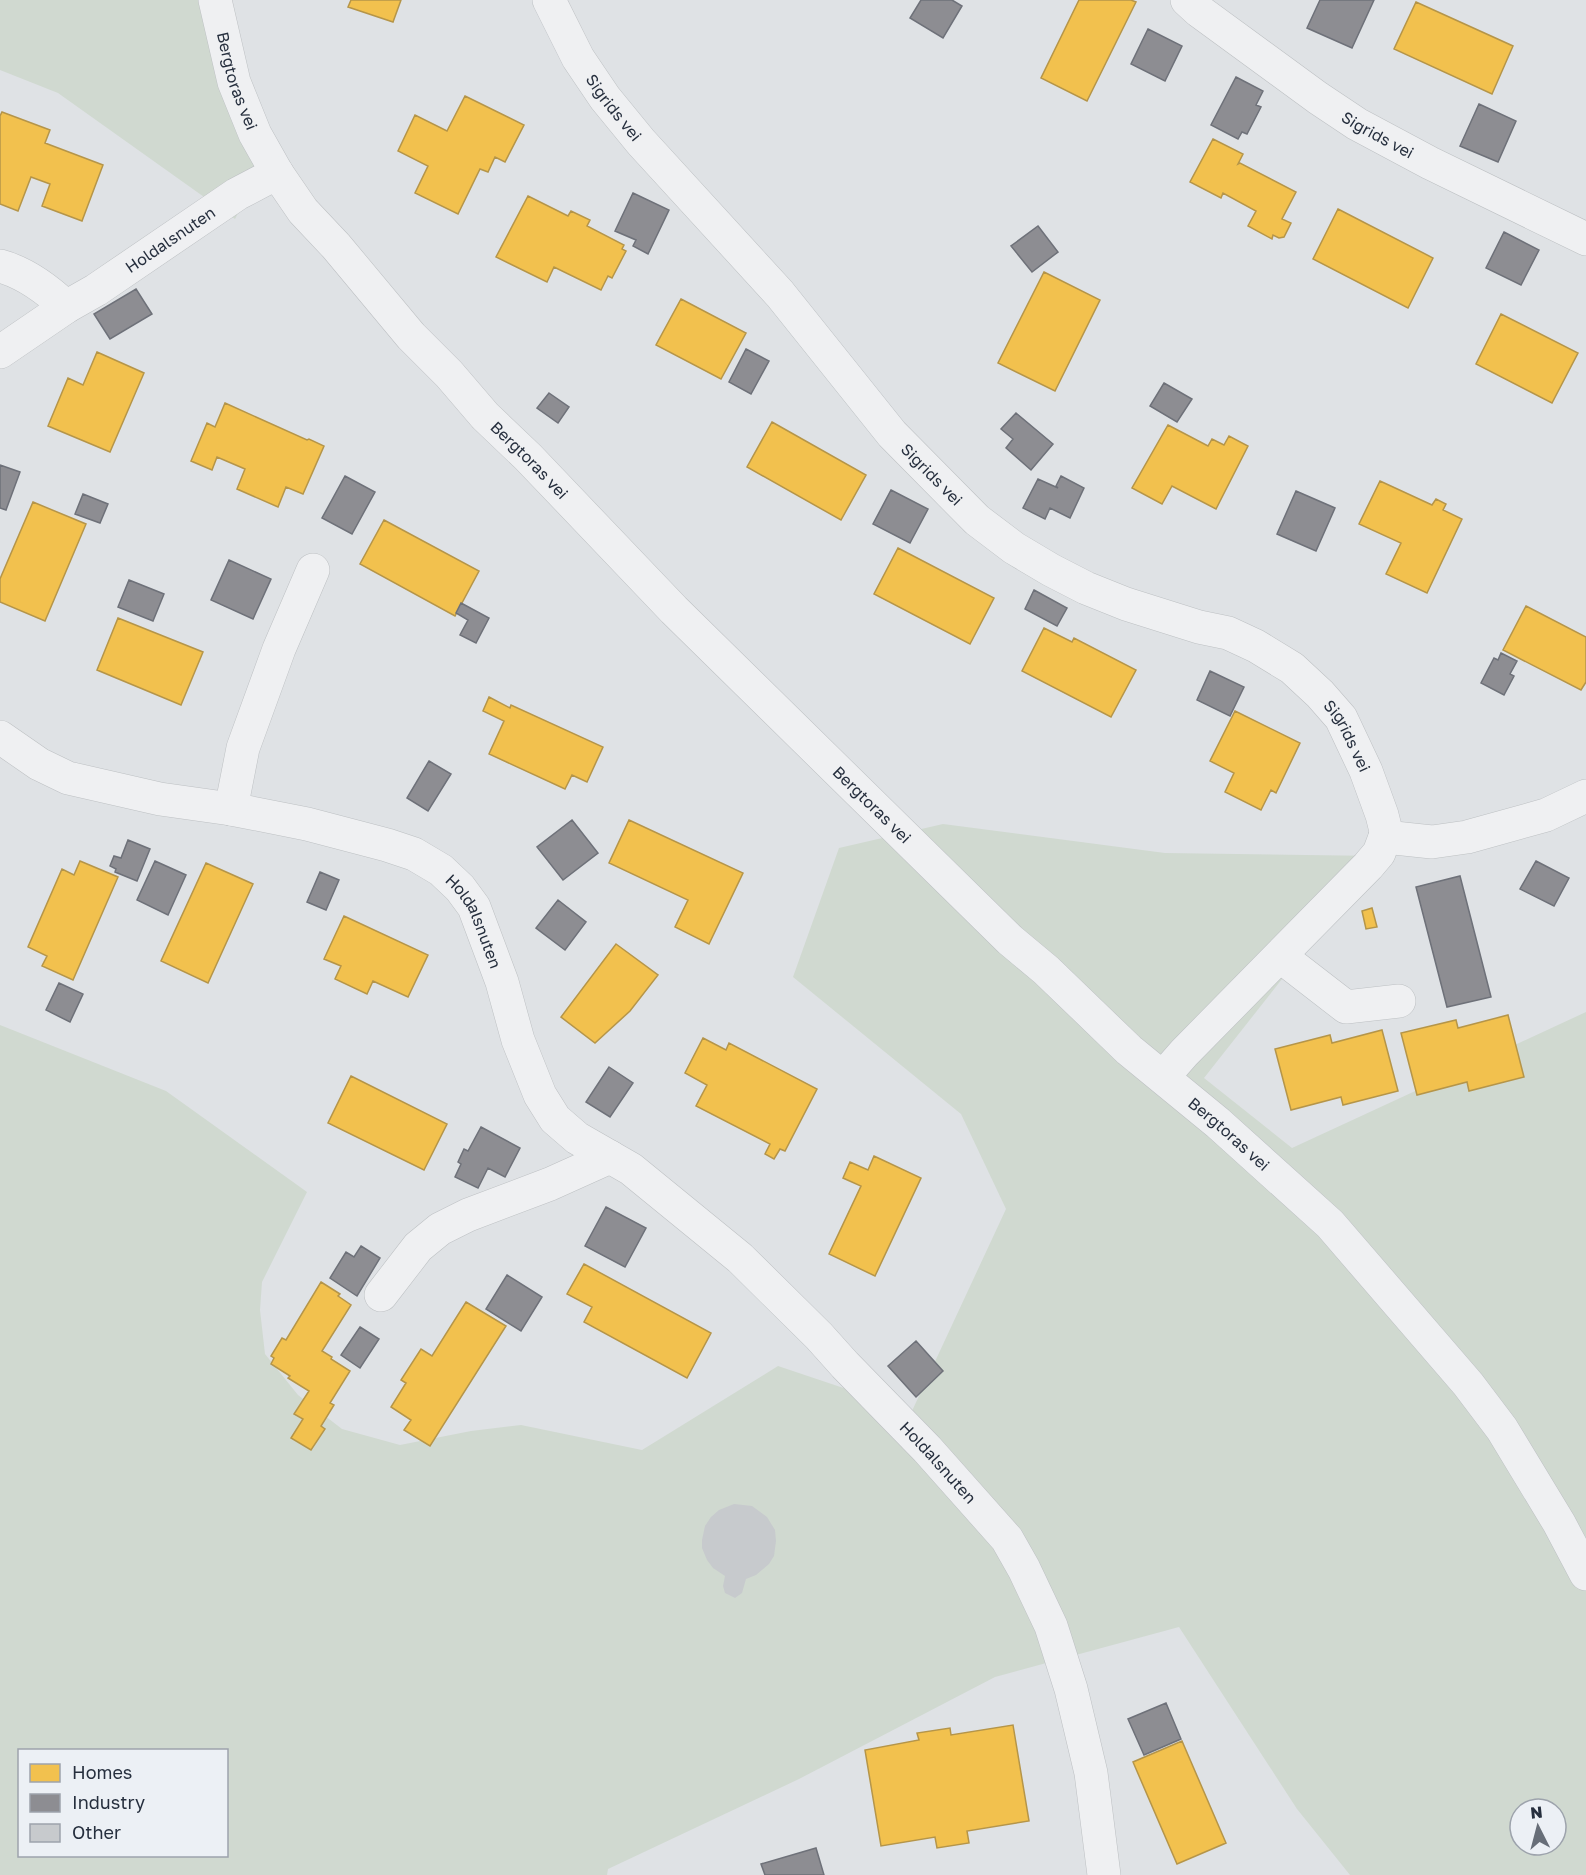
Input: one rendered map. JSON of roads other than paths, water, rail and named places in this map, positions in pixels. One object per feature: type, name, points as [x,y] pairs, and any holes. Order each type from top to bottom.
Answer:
[{"type":"street","name":"Bergtoras vei","points":[[215,0],[234,82],[255,134],[276,173],[303,211],[336,246],[411,336],[449,374],[485,416],[528,457],[674,610],[1010,940],[1046,970],[1129,1050],[1218,1123],[1330,1224],[1468,1383],[1502,1429],[1528,1470],[1586,1574]]},
{"type":"street","name":"Sigrids vei","points":[[549,0],[578,58],[605,98],[641,142],[780,294],[892,434],[977,520],[1014,548],[1086,588],[1126,604],[1199,627],[1228,633],[1256,646],[1292,668],[1341,718],[1366,771],[1382,815],[1386,831],[1385,837]]},
{"type":"street","name":"Sigrids vei","points":[[1187,0],[1318,98],[1357,124],[1430,163],[1586,239]]},
{"type":"street","name":"Holdalsnuten","points":[[0,352],[237,194],[276,173]]},
{"type":"street","points":[[0,266],[13,270],[48,290],[66,307]]},
{"type":"street","points":[[231,809],[243,748],[279,649],[313,570]]},
{"type":"street","name":"Holdalsnuten","points":[[0,737],[39,764],[68,778],[160,799],[231,809],[307,824],[387,845],[414,854],[441,870],[460,888],[474,907],[502,982],[518,1040],[540,1095],[555,1119],[577,1138],[631,1169],[715,1237],[792,1308],[927,1449],[1006,1539],[1024,1569],[1051,1626],[1071,1689],[1091,1773],[1098,1873]]},
{"type":"street","points":[[1163,1077],[1368,867],[1379,853],[1385,837],[1432,842],[1467,837],[1546,815],[1586,796]]},
{"type":"street","points":[[1280,956],[1346,1007],[1399,1001]]},
{"type":"street","points":[[381,1295],[418,1247],[440,1229],[468,1215],[550,1184],[609,1157]]}]
